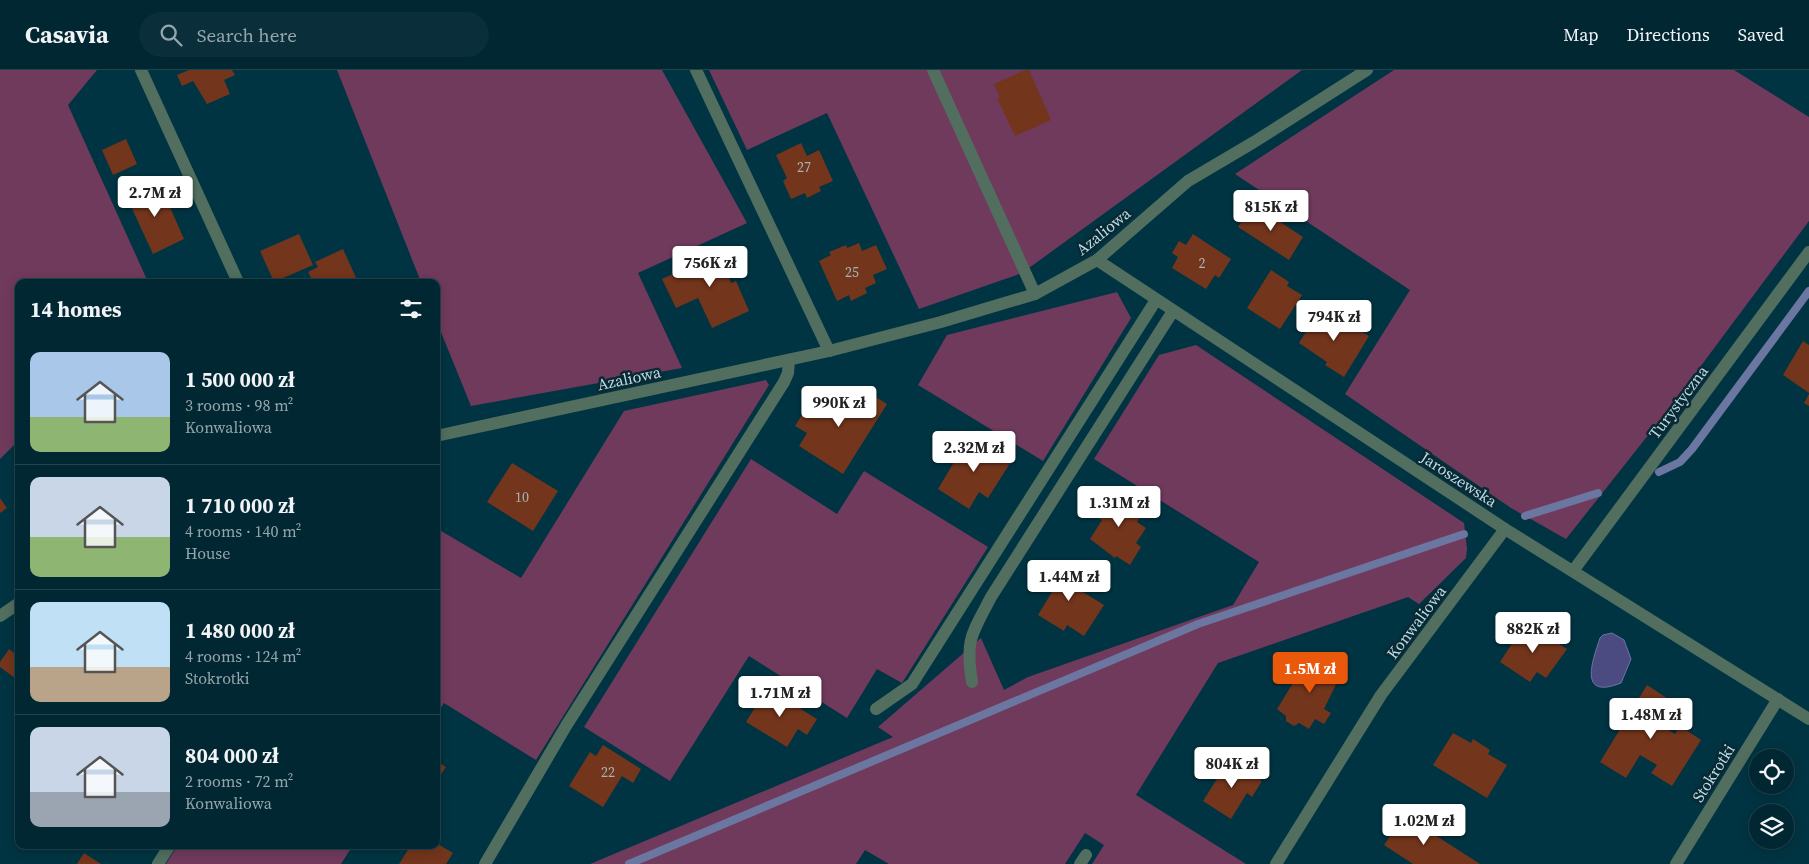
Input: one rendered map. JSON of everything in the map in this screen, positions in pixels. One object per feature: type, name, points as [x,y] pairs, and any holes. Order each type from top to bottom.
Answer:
[{"type":"street","points":[[141,70],[237,279]]},
{"type":"street","points":[[696,70],[829,351]]},
{"type":"street","points":[[933,70],[1035,294]]},
{"type":"street","name":"Azaliowa","points":[[440,435],[829,351],[941,322],[1035,294],[1097,260],[1188,181],[1254,142],[1366,70]]},
{"type":"street","name":"Turystyczna","points":[[1573,571],[1809,252]]},
{"type":"street","name":"Jaroszewska","points":[[1097,260],[1506,529],[1809,719]]},
{"type":"street","points":[[876,708],[912,684],[1156,300]]},
{"type":"street","points":[[972,682],[968,656],[969,639],[991,597],[1173,311]]},
{"type":"street","points":[[485,864],[566,726],[784,382],[788,373],[789,360]]},
{"type":"street","name":"Konwaliowa","points":[[1276,864],[1381,695],[1506,529]]},
{"type":"street","points":[[0,616],[15,606]]},
{"type":"street","name":"Stokrotki","points":[[1676,864],[1778,699]]},
{"type":"street","points":[[158,864],[167,849]]},
{"type":"shaded area","points":[[0,70],[97,70],[68,105],[147,279],[15,279],[15,444],[0,459]]},
{"type":"shaded area","points":[[337,70],[662,70],[747,223],[638,273],[682,368],[471,406],[440,330],[440,279],[420,279]]},
{"type":"shaded area","points":[[709,70],[1302,70],[1022,273],[919,309],[827,113],[747,150]]},
{"type":"shaded area","points":[[1394,70],[1734,70],[1809,117],[1809,221],[1668,410],[1566,539],[1511,508],[1345,394],[1410,290],[1235,174]]},
{"type":"shaded area","points":[[1117,292],[1131,318],[1043,461],[918,385],[947,335]]},
{"type":"shaded area","points":[[1196,345],[1464,523],[1467,549],[1466,558],[1419,604],[1408,597],[1218,663],[1136,795],[1246,864],[1092,864],[1104,845],[1085,833],[1065,864],[889,864],[865,850],[856,864],[590,864],[893,737],[878,727],[981,638],[1004,690],[1028,677],[1233,605],[1259,562],[1094,459],[1159,355]]},
{"type":"shaded area","points":[[766,380],[769,385],[536,760],[444,703],[440,709],[440,530],[521,578],[624,411]]},
{"type":"shaded area","points":[[751,459],[837,514],[864,471],[988,547],[902,683],[877,669],[847,718],[749,656],[670,781],[584,727]]},
{"type":"shaded area","points":[[1612,633],[1624,640],[1631,659],[1621,683],[1607,687],[1598,687],[1593,683],[1591,676],[1594,658],[1600,638],[1603,635]]},
{"type":"shaded area","points":[[175,849],[350,849],[341,864],[166,864]]},
{"type":"building","points":[[189,70],[232,70],[235,75],[224,80],[230,94],[207,104],[193,81],[182,86],[177,75]]},
{"type":"building","points":[[1029,70],[1051,120],[1015,136],[997,98],[1000,97],[994,84]]},
{"type":"building","points":[[126,139],[137,164],[113,175],[102,150]]},
{"type":"building","points":[[801,143],[807,156],[819,150],[833,181],[819,187],[821,191],[807,198],[805,193],[791,199],[783,181],[787,178],[776,155]]},
{"type":"building","points":[[149,182],[154,193],[162,189],[184,239],[153,254],[129,202],[132,200],[128,192]]},
{"type":"building","points":[[1253,204],[1303,237],[1289,260],[1238,227]]},
{"type":"building","points":[[299,234],[313,265],[281,279],[273,279],[260,251]]},
{"type":"building","points":[[1193,234],[1231,259],[1219,278],[1215,275],[1206,289],[1172,268],[1178,257],[1172,253],[1179,241],[1186,245]]},
{"type":"building","points":[[859,243],[862,251],[876,245],[887,269],[873,275],[876,283],[865,288],[867,293],[851,301],[849,295],[837,301],[819,261],[831,255],[829,252],[846,245],[847,248]]},
{"type":"building","points":[[731,247],[740,266],[727,273],[731,283],[736,281],[749,311],[712,328],[698,298],[676,308],[662,279]]},
{"type":"building","points":[[343,249],[357,279],[312,279],[308,272],[318,267],[315,262]]},
{"type":"building","points":[[1271,270],[1289,282],[1287,286],[1302,295],[1280,329],[1247,308]]},
{"type":"building","points":[[1320,309],[1349,328],[1351,325],[1369,336],[1344,377],[1325,365],[1327,362],[1299,343]]},
{"type":"building","points":[[1803,341],[1809,345],[1809,393],[1783,375]]},
{"type":"building","points":[[858,386],[887,404],[843,474],[799,446],[807,433],[795,426],[815,394],[841,414]]},
{"type":"building","points":[[1809,394],[1809,406],[1804,403]]},
{"type":"building","points":[[976,438],[1012,460],[988,498],[979,492],[969,509],[938,489],[966,442],[972,445]]},
{"type":"building","points":[[512,463],[558,491],[533,531],[487,502]]},
{"type":"building","points":[[1110,491],[1143,512],[1137,522],[1146,528],[1136,543],[1141,547],[1130,565],[1116,556],[1115,558],[1090,539],[1102,520],[1095,516]]},
{"type":"building","points":[[0,498],[7,508],[0,513]]},
{"type":"building","points":[[1056,562],[1084,580],[1078,589],[1104,605],[1084,636],[1067,625],[1064,631],[1038,615],[1055,587],[1045,581]]},
{"type":"building","points":[[1526,622],[1567,649],[1546,678],[1537,672],[1530,682],[1500,662]]},
{"type":"building","points":[[9,649],[15,654],[15,678],[0,667],[0,662]]},
{"type":"building","points":[[1313,655],[1342,672],[1324,709],[1331,713],[1324,724],[1315,719],[1309,729],[1299,723],[1294,726],[1286,721],[1286,716],[1277,709],[1304,665],[1306,666]]},
{"type":"building","points":[[1647,685],[1673,702],[1659,724],[1675,734],[1680,726],[1701,740],[1672,786],[1651,773],[1657,765],[1640,755],[1626,778],[1600,762]]},
{"type":"building","points":[[767,688],[817,719],[807,735],[798,729],[787,747],[746,722]]},
{"type":"building","points":[[1453,733],[1471,743],[1473,739],[1490,750],[1488,754],[1507,765],[1487,798],[1433,765]]},
{"type":"building","points":[[603,745],[641,769],[633,783],[622,776],[603,807],[569,786],[590,752],[596,756]]},
{"type":"building","points":[[1229,760],[1262,781],[1252,797],[1247,793],[1231,819],[1203,801]]},
{"type":"building","points":[[440,763],[446,767],[440,776]]},
{"type":"building","points":[[1404,815],[1480,864],[1413,864],[1384,845]]},
{"type":"building","points":[[440,845],[453,853],[446,864],[399,864],[408,849],[440,849]]},
{"type":"building","points":[[84,853],[101,864],[77,864]]},
{"type":"waterway","points":[[1659,472],[1680,462],[1692,449],[1809,291]]},
{"type":"waterway","points":[[1525,516],[1598,493]]},
{"type":"waterway","points":[[629,864],[1198,624],[1464,534]]}]
